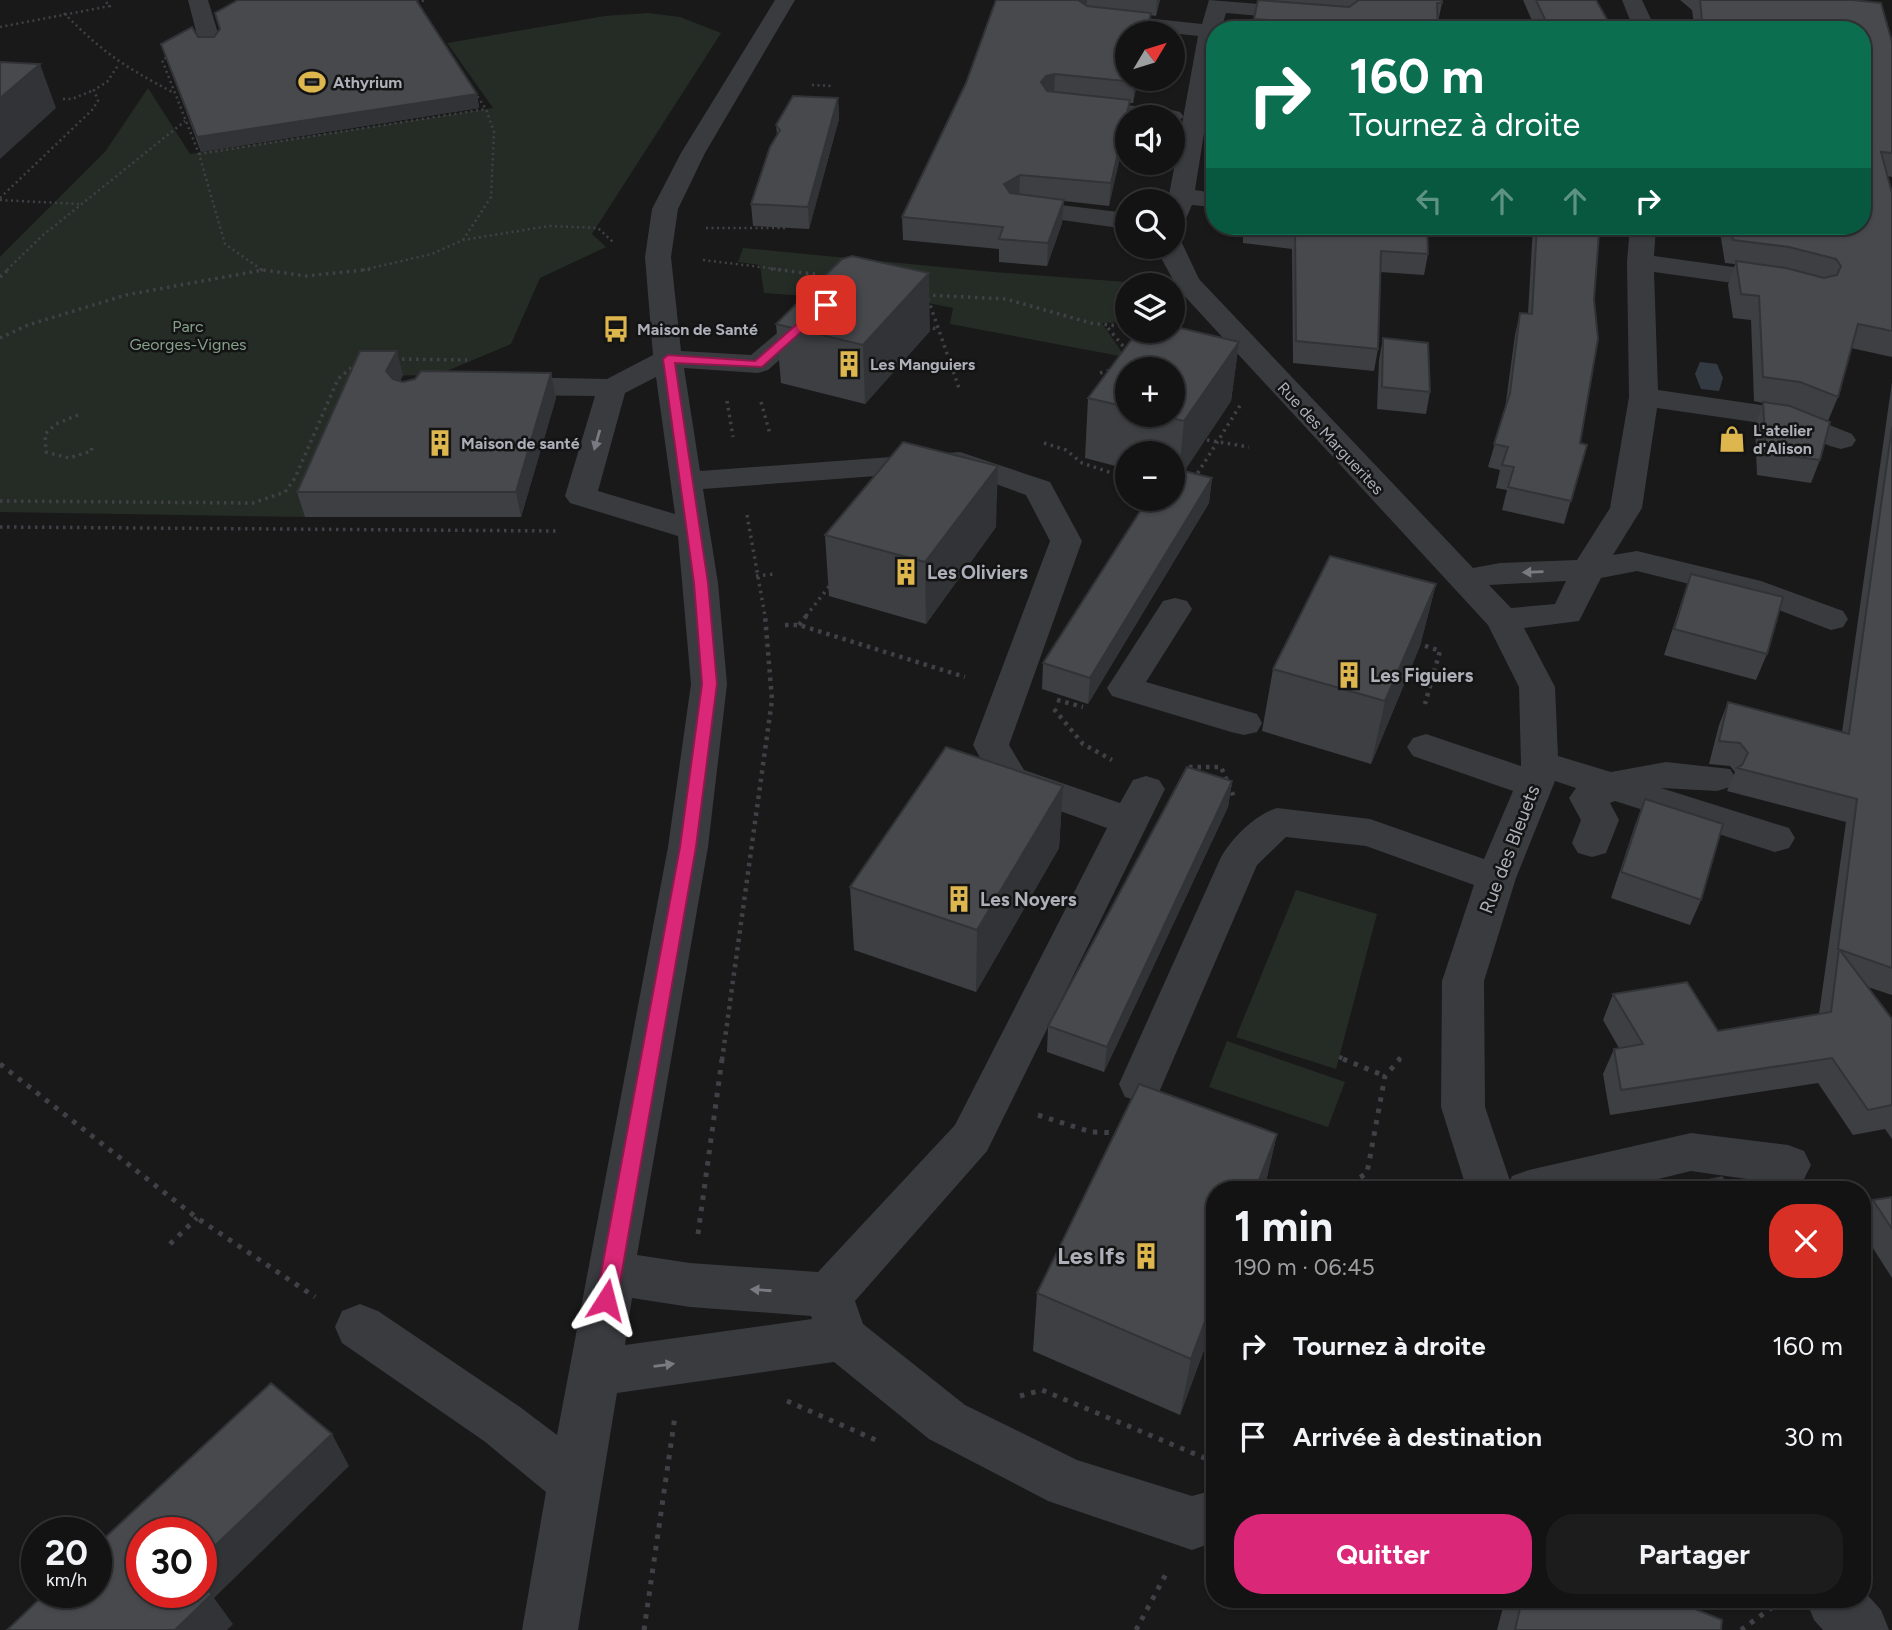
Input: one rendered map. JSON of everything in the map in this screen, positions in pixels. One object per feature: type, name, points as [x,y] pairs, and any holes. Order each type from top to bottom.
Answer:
[{"type":"street","points":[[198,0],[210,43]]},
{"type":"street","points":[[550,1630],[574,1481],[596,1373],[611,1273],[688,847],[709,684],[701,583],[668,359],[658,257],[665,209],[693,153],[785,0]]},
{"type":"street","points":[[1632,0],[1641,21]]},
{"type":"street","points":[[1213,21],[1219,3],[1333,16]]},
{"type":"street","points":[[1086,18],[1206,30]]},
{"type":"street","points":[[1185,114],[1206,95]]},
{"type":"street","points":[[1054,105],[1115,111]]},
{"type":"street","points":[[1185,196],[1206,199]]},
{"type":"street","points":[[1019,208],[1115,220]]},
{"type":"street","points":[[1503,620],[1567,612],[1588,570],[1626,508],[1644,397],[1640,262],[1642,235]]},
{"type":"street","name":"Rue des Marguerites","points":[[1175,259],[1188,283],[1310,396],[1464,580],[1503,620]]},
{"type":"street","points":[[1640,262],[1780,281],[1804,288]]},
{"type":"street","points":[[474,373],[612,388],[668,359],[758,364],[826,305],[841,308]]},
{"type":"street","points":[[612,388],[581,496],[692,530]]},
{"type":"street","points":[[1644,397],[1789,418],[1842,440]]},
{"type":"street","points":[[596,1373],[835,1316],[971,1138],[1138,805],[1010,779],[991,745],[1066,541],[1039,489],[960,461],[686,481]]},
{"type":"street","points":[[1464,580],[1500,573],[1588,570],[1637,561],[1761,591],[1831,619]]},
{"type":"street","points":[[1175,609],[1125,688],[1244,723]]},
{"type":"street","name":"Rue des Bleuets","points":[[1487,1181],[1463,1107],[1463,981],[1496,878],[1537,774],[1537,687],[1503,620]]},
{"type":"street","points":[[1426,747],[1537,774],[1609,786],[1775,838]]},
{"type":"street","points":[[1592,843],[1600,820],[1588,798],[1609,786],[1667,772],[1717,778]]},
{"type":"street","points":[[1141,1084],[1241,857],[1277,822],[1370,833],[1496,878]]},
{"type":"street","points":[[1567,1181],[1691,1152],[1788,1166]]},
{"type":"street","points":[[611,1273],[691,1285],[835,1316],[947,1422],[1067,1483],[1192,1522],[1206,1518]]},
{"type":"street","points":[[360,1327],[502,1424],[574,1481]]},
{"type":"street","points":[[1840,1608],[1861,1630]]},
{"type":"path","points":[[0,27],[110,6],[104,0]]},
{"type":"path","points":[[399,4],[427,0]]},
{"type":"path","points":[[65,14],[98,48],[119,64],[175,94],[199,154],[225,244],[263,271]]},
{"type":"path","points":[[63,99],[72,99],[107,82],[119,64]]},
{"type":"path","points":[[812,85],[833,86]]},
{"type":"path","points":[[463,240],[491,197],[494,132],[486,109],[471,87]]},
{"type":"path","points":[[0,199],[92,110],[98,101],[94,90]]},
{"type":"path","points":[[199,154],[486,109]]},
{"type":"path","points":[[0,277],[80,204],[185,121]]},
{"type":"path","points":[[0,199],[80,204]]},
{"type":"path","points":[[0,338],[28,325],[126,295],[263,271],[306,276],[366,270],[432,254],[463,240],[549,226],[598,228],[617,245]]},
{"type":"path","points":[[705,228],[785,228]]},
{"type":"path","points":[[703,260],[824,276]]},
{"type":"path","points":[[914,294],[981,294],[1008,298],[1115,327]]},
{"type":"path","points":[[927,295],[960,391]]},
{"type":"path","points":[[914,325],[938,329]]},
{"type":"path","points":[[1108,327],[1129,353]]},
{"type":"path","points":[[0,501],[253,503],[285,492],[295,478],[338,379],[363,358]]},
{"type":"path","points":[[389,359],[474,373]]},
{"type":"path","points":[[1100,373],[1115,369]]},
{"type":"path","points":[[759,394],[771,437],[781,436]]},
{"type":"path","points":[[1191,484],[1243,401],[1231,398]]},
{"type":"path","points":[[78,415],[56,424],[45,434],[46,452],[61,458],[84,457],[92,452],[91,445]]},
{"type":"path","points":[[1207,440],[1249,447]]},
{"type":"path","points":[[0,527],[570,531]]},
{"type":"path","points":[[748,577],[774,574]]},
{"type":"path","points":[[799,625],[832,583]]},
{"type":"path","points":[[1414,642],[1440,652],[1425,702]]},
{"type":"path","points":[[1355,1181],[1367,1173],[1385,1076],[1402,1056]]},
{"type":"path","points":[[1339,1057],[1385,1076]]},
{"type":"path","points":[[0,1064],[197,1218],[360,1327]]},
{"type":"path","points":[[991,1096],[1091,1132],[1131,1134]]},
{"type":"path","points":[[170,1244],[197,1218]]},
{"type":"path","points":[[783,1399],[882,1443]]},
{"type":"path","points":[[1157,1439],[1206,1459]]},
{"type":"path","points":[[1136,1630],[1174,1559]]},
{"type":"path","points":[[1741,1630],[1772,1608]]},
{"type":"green space","name":"Parc Georges-Vignes","points":[[648,13],[680,17],[721,33],[592,234],[606,247],[540,278],[511,344],[437,375],[367,376],[305,517],[0,512],[0,257],[105,152],[148,88],[190,154],[493,108],[447,43],[605,16]]},
{"type":"green space","points":[[743,248],[1115,281],[1115,322],[1102,323],[1125,357],[950,324],[953,308],[810,279],[806,296],[764,293],[760,265],[738,262]]},
{"type":"green space","points":[[1296,890],[1377,914],[1336,1069],[1236,1037]]},
{"type":"green space","points":[[1227,1041],[1345,1082],[1328,1127],[1209,1087]]},
{"type":"shaded area","points":[[1700,362],[1717,364],[1723,378],[1719,391],[1701,389],[1695,374]]},
{"type":"building","name":"Athyrium","points":[[238,0],[416,0],[477,94],[197,137],[161,44],[192,27],[198,37],[214,37],[220,29],[215,13]]},
{"type":"building","points":[[996,0],[1078,0],[1087,6],[1151,13],[1149,21],[1115,21],[1115,80],[1055,74],[1046,76],[1041,82],[1047,91],[1130,100],[1129,105],[1115,105],[1115,166],[1111,183],[1020,175],[1004,184],[1010,193],[1064,200],[1048,243],[999,239],[1003,227],[902,217],[966,83]]},
{"type":"building","points":[[1258,0],[1349,7],[1359,0],[1442,0],[1442,3],[1437,3],[1438,21],[1254,19]]},
{"type":"building","points":[[1536,0],[1596,0],[1608,21],[1546,21]]},
{"type":"building","points":[[1700,0],[1853,0],[1881,3],[1892,42],[1892,153],[1881,152],[1892,193],[1892,331],[1858,324],[1838,397],[1800,382],[1763,377],[1759,296],[1741,294],[1736,261],[1786,268],[1824,278],[1837,275],[1841,266],[1836,259],[1789,247],[1733,240],[1732,235],[1871,235],[1871,21],[1702,21]]},
{"type":"building","points":[[0,62],[40,64],[0,98]]},
{"type":"building","points":[[793,96],[838,98],[808,207],[751,204],[770,147],[780,130],[776,125]]},
{"type":"building","points":[[1295,235],[1427,235],[1428,254],[1381,251],[1378,349],[1296,341]]},
{"type":"building","points":[[1536,235],[1599,235],[1594,299],[1598,339],[1580,443],[1587,445],[1571,501],[1508,487],[1514,467],[1502,465],[1508,447],[1494,444],[1510,393],[1520,313],[1532,314]]},
{"type":"building","points":[[852,256],[929,273],[863,345],[776,324],[842,259]]},
{"type":"building","points":[[1185,329],[1239,342],[1185,420],[1185,357],[1119,357],[1129,343],[1185,343]]},
{"type":"building","points":[[1383,338],[1428,343],[1430,392],[1382,387]]},
{"type":"building","name":"Maison de santé","points":[[360,351],[397,351],[386,371],[393,379],[403,382],[415,379],[421,371],[551,373],[516,492],[297,492]]},
{"type":"building","points":[[1115,362],[1115,404],[1088,398]]},
{"type":"building","points":[[1763,402],[1790,406],[1830,422],[1820,460],[1766,453]]},
{"type":"building","points":[[1892,427],[1892,968],[1838,949],[1857,799],[1737,768],[1742,765],[1748,753],[1740,743],[1719,741],[1728,702],[1849,734]]},
{"type":"building","points":[[903,442],[998,466],[925,562],[825,535]]},
{"type":"building","points":[[1185,471],[1212,478],[1090,678],[1043,663],[1140,511],[1185,511]]},
{"type":"building","points":[[1330,556],[1436,584],[1385,701],[1273,669]]},
{"type":"building","points":[[1691,574],[1783,597],[1767,654],[1674,629]]},
{"type":"building","points":[[946,747],[1063,786],[977,930],[850,887]]},
{"type":"building","points":[[1187,767],[1232,781],[1107,1047],[1048,1026]]},
{"type":"building","points":[[1645,799],[1723,824],[1701,900],[1621,872]]},
{"type":"building","points":[[1839,949],[1892,1019],[1892,1105],[1868,1110],[1832,1058],[1621,1090],[1614,1049],[1643,1044],[1613,994],[1687,982],[1718,1031],[1831,1012]]},
{"type":"building","name":"Les Ifs","points":[[1139,1084],[1277,1134],[1259,1181],[1206,1181],[1206,1319],[1191,1359],[1037,1293]]},
{"type":"building","points":[[1722,1177],[1724,1181],[1703,1181]]},
{"type":"building","points":[[1892,1197],[1892,1229],[1873,1200]]},
{"type":"building","points":[[271,1383],[332,1434],[217,1544],[217,1517],[127,1517]]},
{"type":"building","points":[[126,1518],[126,1608],[198,1608],[175,1630],[7,1630],[30,1608],[112,1608],[112,1531]]},
{"type":"building","points":[[1520,1608],[1693,1608],[1722,1620],[1721,1630],[1515,1630]]},
{"type":"place","name":"Athyrium","points":[[312,82]]},
{"type":"place","name":"Maison de Santé","points":[[616,329]]},
{"type":"place","name":"Les Manguiers","points":[[849,364]]},
{"type":"place","name":"L'atelier d'Alison","points":[[1732,439]]},
{"type":"place","name":"Maison de santé","points":[[440,443]]},
{"type":"place","name":"Les Oliviers","points":[[906,572]]},
{"type":"place","name":"Les Figuiers","points":[[1349,675]]},
{"type":"place","name":"Les Noyers","points":[[959,899]]},
{"type":"place","name":"Les Ifs","points":[[1146,1256]]},
{"type":"route","points":[[606,1300],[688,847],[709,684],[697,550],[668,359],[758,364],[826,305]]}]
